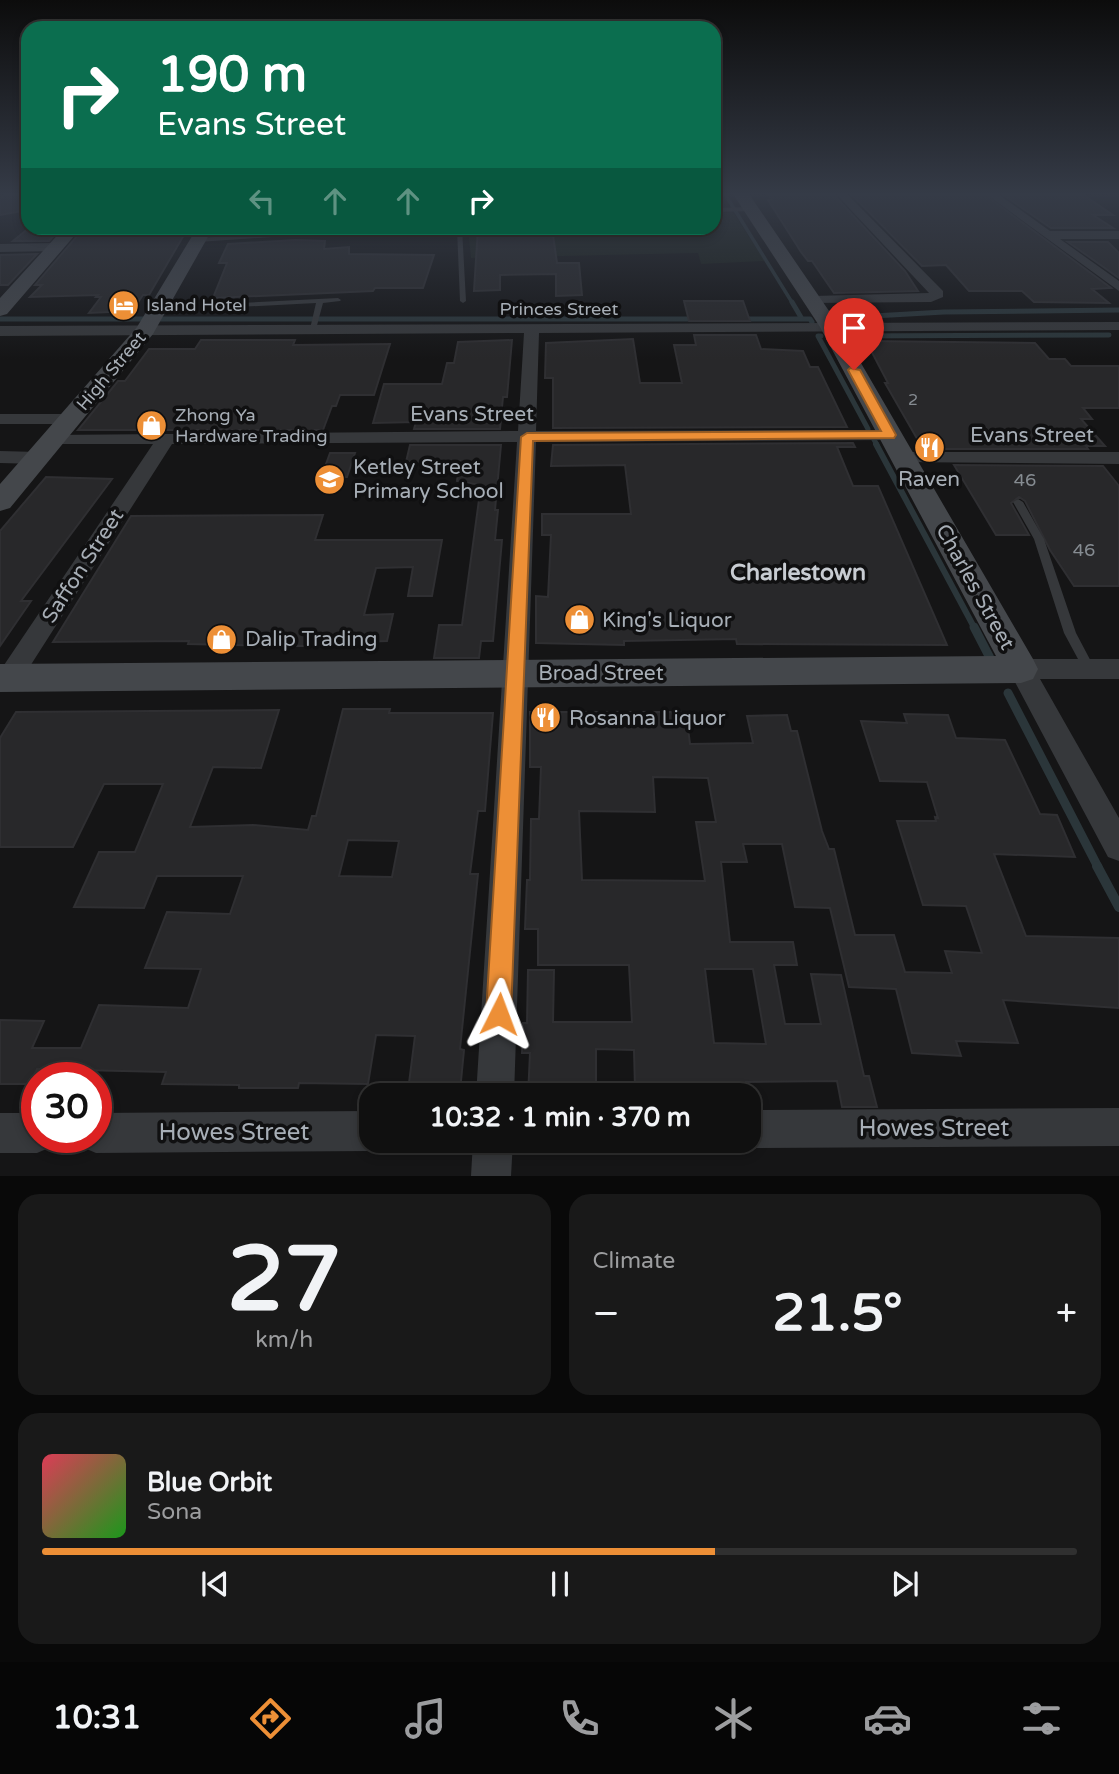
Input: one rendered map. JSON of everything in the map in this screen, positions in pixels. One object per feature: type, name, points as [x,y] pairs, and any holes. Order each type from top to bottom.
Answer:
[{"type":"main road","points":[[1,307],[55,249]]},
{"type":"main road","name":"High Street","points":[[0,502],[146,330],[193,249]]},
{"type":"main road","name":"Charles Street","points":[[778,249],[830,327],[1021,669]]},
{"type":"main road","name":"Broad Street","points":[[3,683],[516,673],[1021,669]]},
{"type":"street","points":[[813,300],[935,297],[936,292],[894,249]]},
{"type":"street","points":[[1066,249],[1119,288]]},
{"type":"street","name":"Princes Street","points":[[0,331],[146,330],[315,322],[532,328],[1115,329]]},
{"type":"street","points":[[496,1083],[532,328]]},
{"type":"street","points":[[0,419],[71,419]]},
{"type":"street","name":"Evans Street","points":[[0,457],[46,449],[166,439],[527,437],[897,447],[1119,458]]},
{"type":"street","name":"Saffon Street","points":[[3,683],[166,439]]},
{"type":"street","name":"Broad Street","points":[[1021,669],[1119,669]]},
{"type":"street","name":"Charles Street","points":[[1021,669],[1119,847]]},
{"type":"street","name":"Howes Street","points":[[761,1129],[1119,1127]]},
{"type":"street","name":"Howes Street","points":[[112,1133],[359,1131]]},
{"type":"street","points":[[0,1133],[21,1133]]},
{"type":"street","points":[[491,1175],[492,1153]]},
{"type":"lane","points":[[460,249],[463,301]]},
{"type":"lane","points":[[219,306],[338,300]]},
{"type":"lane","points":[[315,322],[320,301]]},
{"type":"lane","points":[[1017,502],[1040,539],[1070,632],[1089,669]]},
{"type":"shaded area","points":[[470,249],[757,249],[765,261],[701,264],[698,253],[471,258]]},
{"type":"building","points":[[66,249],[176,249],[149,295],[143,295],[132,311],[89,313],[101,297],[96,297],[98,295],[30,297],[42,285],[35,285]]},
{"type":"building","points":[[226,249],[349,249],[349,254],[434,255],[423,288],[375,288],[373,291],[213,298],[227,263],[219,263]]},
{"type":"building","points":[[477,249],[555,249],[557,263],[579,263],[582,295],[556,296],[556,274],[500,275],[500,290],[474,291]]},
{"type":"building","points":[[799,249],[884,249],[905,271],[918,291],[834,293],[812,261],[808,261]]},
{"type":"building","points":[[905,249],[1058,249],[1111,288],[1092,289],[1109,303],[1034,302],[1022,291],[969,291],[946,265],[922,266]]},
{"type":"building","points":[[1078,249],[1115,249],[1119,253],[1119,278]]},
{"type":"building","points":[[37,254],[8,285],[0,285],[0,255]]},
{"type":"building","points":[[684,301],[743,301],[750,321],[689,321]]},
{"type":"building","points":[[694,335],[756,335],[761,349],[803,351],[810,367],[818,367],[847,427],[553,428],[553,378],[545,378],[546,343],[633,339],[640,383],[682,383],[674,345],[696,345]]},
{"type":"building","points":[[201,340],[295,340],[293,345],[390,344],[374,395],[340,395],[336,406],[332,406],[323,430],[78,430],[118,381],[125,381],[149,349],[195,349]]},
{"type":"building","points":[[512,340],[507,397],[503,397],[500,429],[414,429],[416,422],[373,423],[384,384],[442,384],[447,363],[454,363],[458,342]]},
{"type":"building","points":[[866,341],[1035,343],[1049,359],[1065,359],[1071,366],[1119,366],[1119,408],[1083,408],[1092,419],[1081,419],[1105,446],[1086,446],[1088,449],[923,449],[885,383],[888,383]]},
{"type":"building","points":[[853,443],[855,447],[837,447],[853,486],[878,486],[947,645],[737,644],[736,639],[624,641],[624,645],[536,643],[536,596],[548,597],[551,535],[542,535],[542,514],[631,514],[625,465],[551,466],[553,445]]},
{"type":"building","points":[[410,445],[501,445],[495,540],[502,540],[493,641],[481,641],[479,658],[434,658],[439,625],[462,625],[481,485],[457,481],[460,461],[406,462]]},
{"type":"building","points":[[330,453],[355,453],[347,477],[321,478]]},
{"type":"building","points":[[954,465],[1103,466],[1119,486],[1119,586],[1074,586],[1050,550],[1025,501],[1019,497],[1011,503],[1029,535],[996,535]]},
{"type":"building","points":[[46,477],[112,479],[21,601],[31,601],[0,646],[0,531]]},
{"type":"building","points":[[323,515],[315,540],[442,540],[432,596],[408,596],[413,567],[376,568],[364,615],[393,614],[387,641],[357,642],[356,646],[188,644],[189,641],[53,642],[131,516]]},
{"type":"building","points":[[343,709],[390,709],[389,713],[493,713],[485,811],[478,811],[470,874],[478,874],[460,1049],[464,1050],[461,1083],[409,1083],[415,1036],[376,1035],[368,1083],[299,1083],[298,1088],[162,1084],[166,1072],[112,1071],[112,1062],[21,1062],[21,1084],[0,1084],[0,1020],[44,1021],[32,1048],[81,1048],[99,1005],[188,1008],[201,969],[145,968],[167,912],[230,914],[243,876],[157,876],[144,908],[74,907],[99,852],[135,852],[163,784],[104,784],[73,847],[0,847],[0,738],[16,712],[279,710],[261,768],[213,767],[190,827],[253,825],[308,830],[312,816],[316,816]],"holes":[[[348,840],[399,841],[392,877],[339,876]]]},
{"type":"building","points":[[530,712],[686,712],[690,744],[753,743],[747,716],[787,715],[791,731],[797,731],[822,831],[829,849],[834,849],[855,935],[894,935],[905,972],[952,973],[945,951],[982,953],[966,906],[923,905],[897,821],[936,821],[935,817],[938,818],[927,782],[880,781],[861,721],[907,723],[904,714],[948,715],[956,738],[1005,740],[1040,814],[1057,815],[1075,857],[994,854],[1026,936],[1119,938],[1119,1008],[1003,1000],[1018,1043],[956,1041],[961,1056],[912,1053],[896,989],[849,987],[830,908],[795,907],[782,844],[743,844],[747,862],[721,862],[730,942],[793,942],[797,965],[774,965],[785,1024],[821,1024],[811,974],[841,975],[864,1076],[869,1076],[877,1107],[842,1107],[837,1081],[635,1083],[634,1050],[596,1049],[596,1083],[529,1083],[530,1053],[522,1053],[523,1023],[527,1023],[528,970],[554,970],[553,1022],[632,1022],[629,965],[538,965],[538,929],[525,929],[527,880],[530,880],[531,819],[539,819],[541,767],[530,767]],"holes":[[[653,777],[708,778],[716,822],[696,822],[705,881],[582,880],[579,811],[655,812]],[[705,969],[753,969],[766,1044],[714,1043]]]},
{"type":"waterway","points":[[759,249],[793,304]]},
{"type":"waterway","points":[[792,302],[802,319]]},
{"type":"waterway","points":[[838,318],[944,312],[1119,310]]},
{"type":"waterway","points":[[0,319],[698,319]]},
{"type":"waterway","points":[[741,319],[802,319]]},
{"type":"waterway","points":[[802,319],[810,319],[812,322]]},
{"type":"waterway","points":[[848,336],[1109,335]]},
{"type":"waterway","points":[[821,336],[818,336],[868,429]]},
{"type":"waterway","points":[[872,436],[877,445]]},
{"type":"waterway","points":[[876,444],[975,629]]},
{"type":"waterway","points":[[974,627],[990,658]]},
{"type":"waterway","points":[[1008,693],[1098,867]]},
{"type":"waterway","points":[[1097,866],[1119,907]]},
{"type":"place","name":"Island Hotel","points":[[123,305]]},
{"type":"place","name":"Zhong Ya Hardware Trading","points":[[152,425]]},
{"type":"place","name":"Raven","points":[[929,447]]},
{"type":"place","name":"Ketley Street Primary School","points":[[330,479]]},
{"type":"place","name":"King's Liquor","points":[[579,620]]},
{"type":"place","name":"Dalip Trading","points":[[222,639]]},
{"type":"place","name":"Rosanna Liquor","points":[[546,718]]},
{"type":"district","name":"Charlestown","points":[[798,573]]},
{"type":"route","points":[[499,1014],[527,437],[890,435],[854,370]]}]
